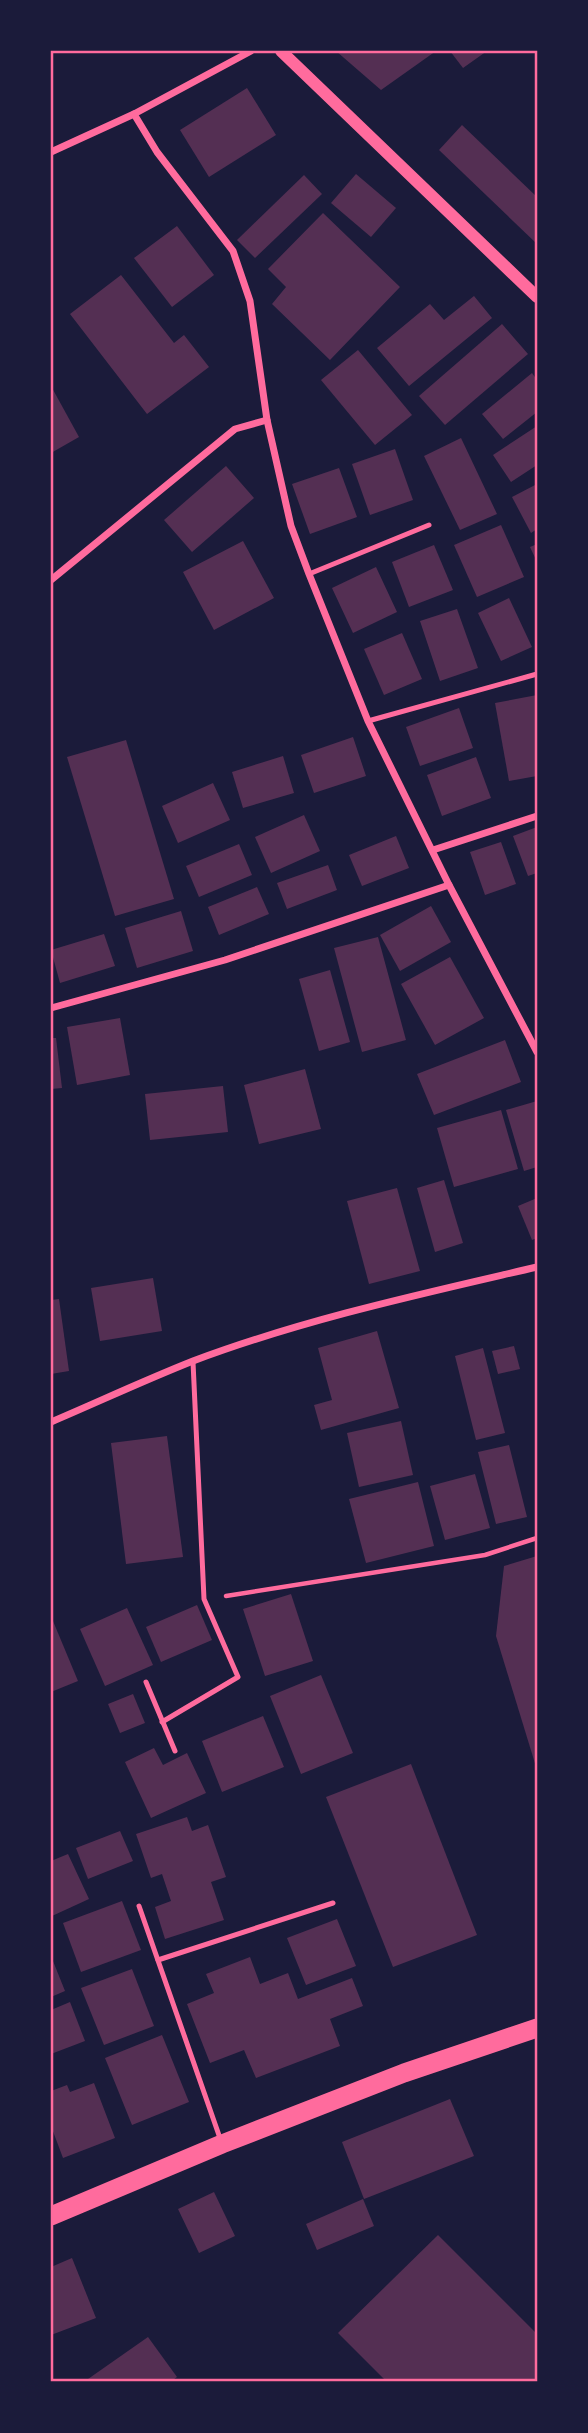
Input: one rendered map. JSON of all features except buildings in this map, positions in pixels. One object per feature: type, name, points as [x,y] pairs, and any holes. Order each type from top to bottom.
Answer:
[{"type":"highway","points":[[51,2216],[222,2144],[404,2073],[537,2028]]},
{"type":"street","points":[[51,152],[134,114],[251,51]]},
{"type":"street","points":[[281,51],[537,297]]},
{"type":"street","points":[[134,114],[157,152],[233,251],[250,301],[267,420],[290,526],[368,720],[449,885],[537,1052]]},
{"type":"street","points":[[51,580],[235,429],[267,420]]},
{"type":"street","points":[[433,850],[537,816]]},
{"type":"street","points":[[51,1007],[225,960],[449,885]]},
{"type":"street","points":[[51,1422],[192,1362],[366,1306],[537,1267]]},
{"type":"lane","points":[[309,574],[429,525]]},
{"type":"lane","points":[[368,720],[537,674]]},
{"type":"lane","points":[[162,1722],[238,1677],[204,1599],[192,1362]]},
{"type":"lane","points":[[146,1682],[175,1751]]},
{"type":"lane","points":[[158,1961],[333,1903]]},
{"type":"lane","points":[[139,1906],[222,2144]]},
{"type":"path","points":[[204,1599],[485,1555],[537,1538]]}]
